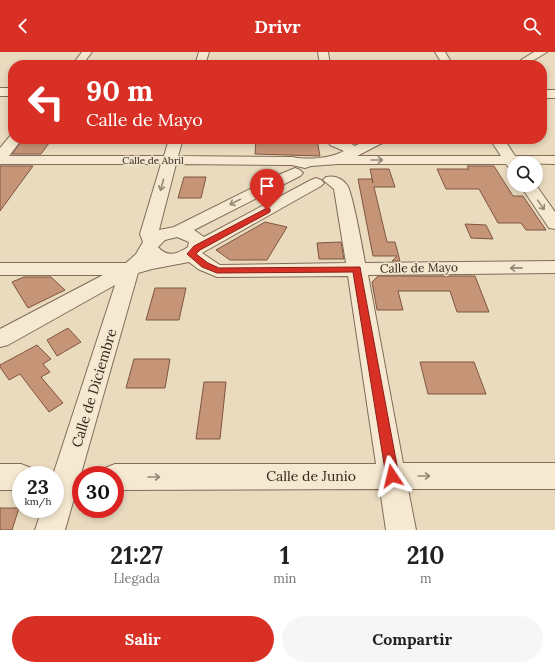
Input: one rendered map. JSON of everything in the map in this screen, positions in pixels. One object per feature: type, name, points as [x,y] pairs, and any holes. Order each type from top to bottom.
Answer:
[{"type":"street","points":[[81,60],[87,52]]},
{"type":"street","points":[[527,60],[542,52]]},
{"type":"street","points":[[0,159],[11,144]]},
{"type":"street","points":[[168,260],[159,258],[152,254],[149,234],[174,144]]},
{"type":"street","points":[[339,144],[355,151]]},
{"type":"street","points":[[0,339],[130,269],[150,263],[180,259],[330,174],[355,151],[369,144]]},
{"type":"street","points":[[500,144],[508,156]]},
{"type":"street","name":"Calle de Abril","points":[[0,159],[292,162],[304,166]]},
{"type":"street","points":[[543,161],[555,160]]},
{"type":"street","points":[[304,166],[302,180],[330,174],[507,162]]},
{"type":"street","points":[[179,231],[304,166],[328,165],[330,174],[341,187],[357,269],[401,530]]},
{"type":"street","points":[[533,192],[555,224]]},
{"type":"street","points":[[0,269],[130,269],[143,258],[158,236],[168,232],[179,231],[188,233],[195,237],[198,242],[194,251]]},
{"type":"street","name":"Calle de Mayo","points":[[194,251],[205,265],[217,271],[555,267]]},
{"type":"street","name":"Calle de Diciembre","points":[[50,530],[68,477],[130,269]]},
{"type":"street","name":"Calle de Junio","points":[[124,477],[555,476]]},
{"type":"street","points":[[0,477],[12,477]]},
{"type":"building","points":[[19,144],[48,144],[41,154],[12,154]]},
{"type":"building","points":[[256,144],[318,144],[320,156],[255,154]]},
{"type":"building","points":[[0,166],[33,166],[0,211]]},
{"type":"building","points":[[467,166],[494,166],[507,187],[507,192],[510,192],[513,196],[523,196],[546,230],[526,230],[521,223],[498,223],[479,189],[446,189],[437,169],[469,169]]},
{"type":"building","points":[[370,169],[389,169],[395,187],[374,187],[387,242],[395,242],[400,261],[392,261],[397,256],[373,256],[358,179],[372,179],[373,183]]},
{"type":"building","points":[[184,177],[206,177],[201,198],[178,198]]},
{"type":"building","points":[[265,222],[287,227],[267,260],[230,260],[216,250]]},
{"type":"building","points":[[465,224],[486,225],[493,239],[471,238]]},
{"type":"building","points":[[341,242],[344,259],[319,259],[317,243]]},
{"type":"building","points":[[378,276],[475,276],[489,312],[457,312],[450,291],[398,291],[403,310],[377,310],[372,282]]},
{"type":"building","points":[[24,277],[51,277],[65,290],[28,308],[12,282]]},
{"type":"building","points":[[155,288],[186,288],[179,320],[146,320]]},
{"type":"building","points":[[68,328],[81,342],[57,356],[47,340]]},
{"type":"building","points":[[37,345],[51,359],[43,364],[50,372],[41,377],[63,403],[49,412],[20,374],[9,380],[0,367],[0,365]]},
{"type":"building","points":[[134,359],[170,359],[165,388],[126,388]]},
{"type":"building","points":[[420,362],[474,362],[486,394],[428,394]]},
{"type":"building","points":[[204,382],[226,382],[220,439],[196,439]]},
{"type":"building","points":[[0,508],[12,508],[12,518],[16,518],[12,530],[0,530]]},
{"type":"route","points":[[267,210],[197,248],[191,254],[205,265],[217,271],[357,269],[392,476]]}]
